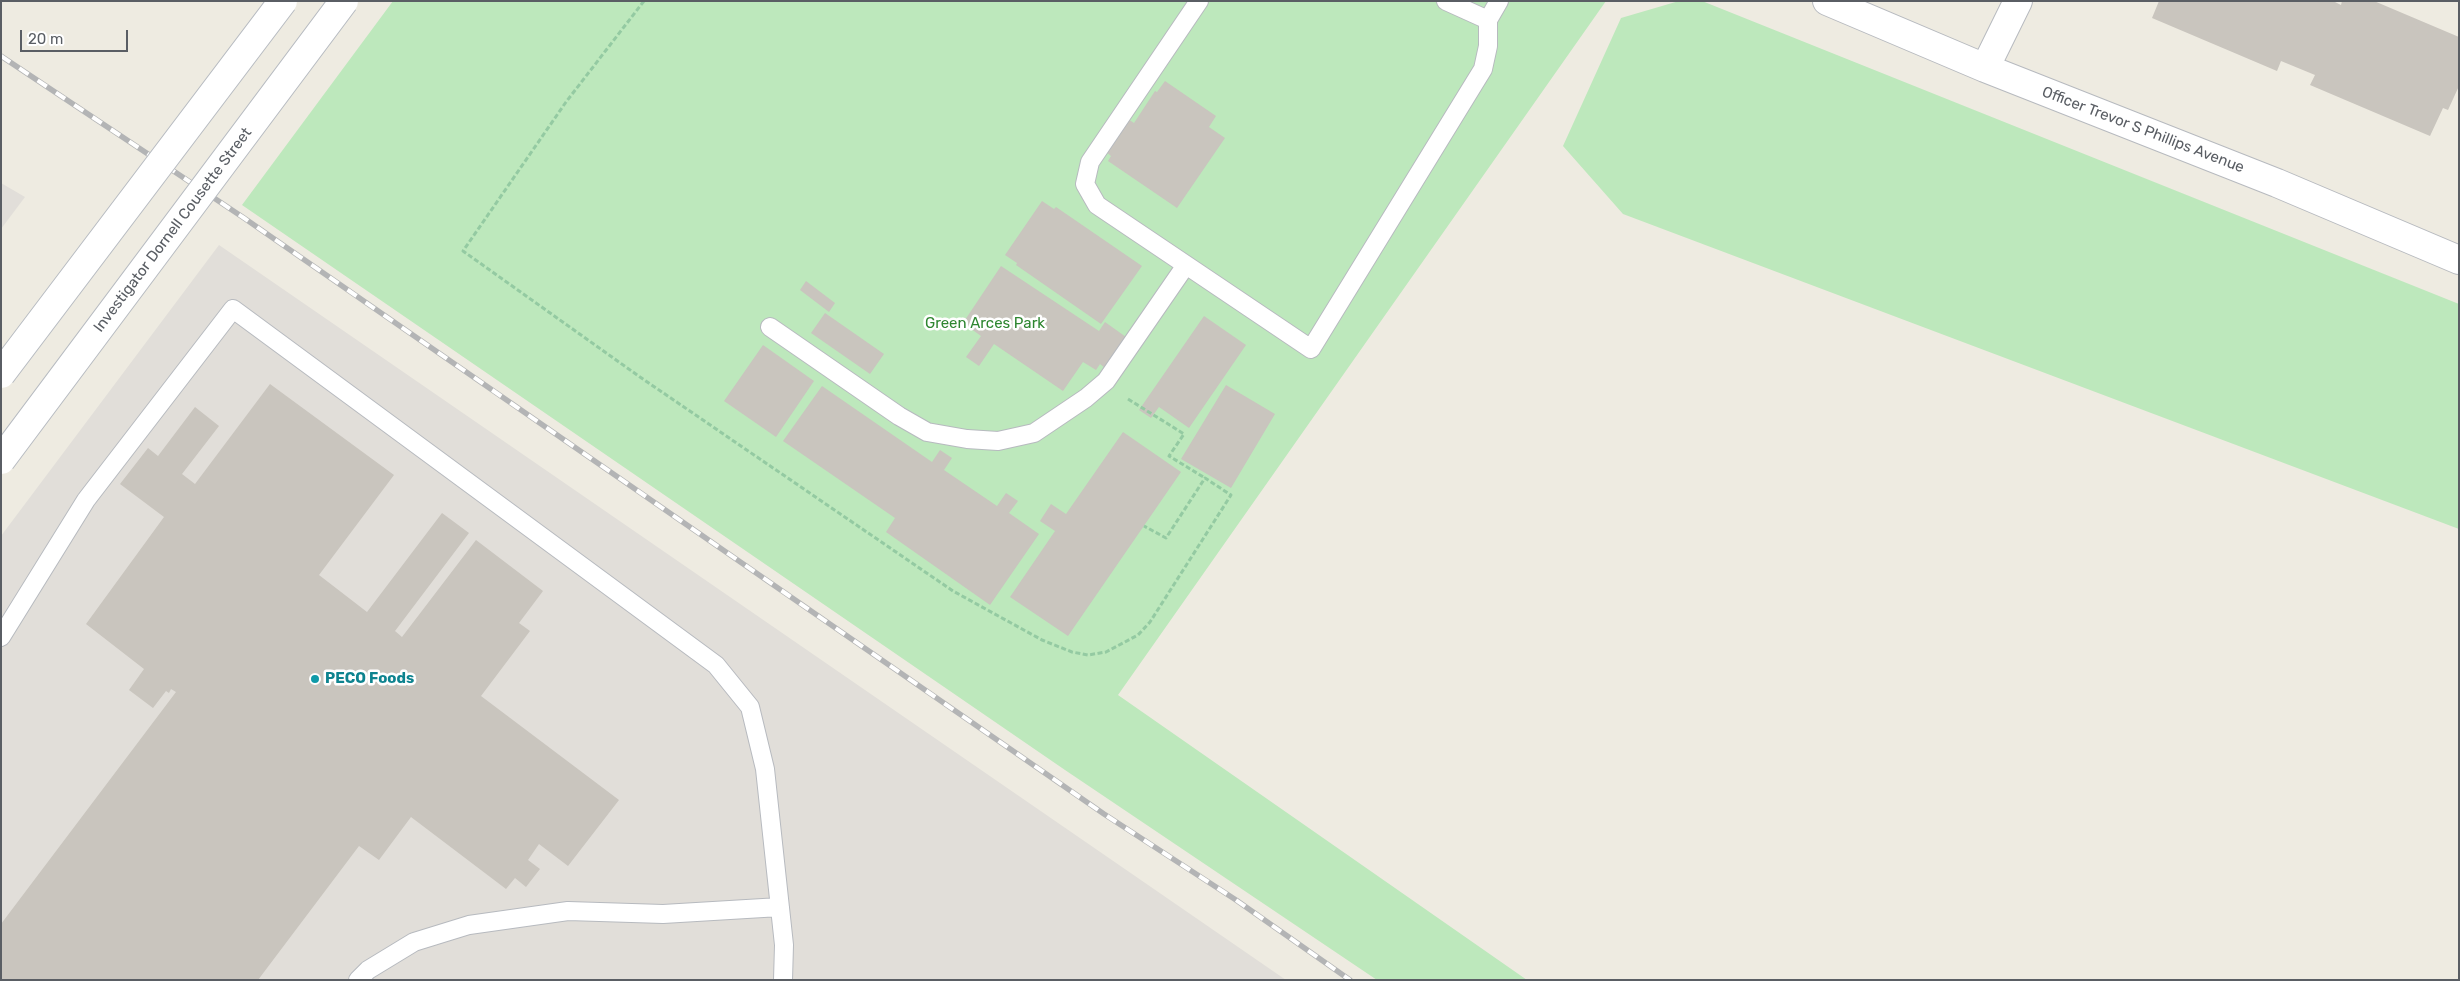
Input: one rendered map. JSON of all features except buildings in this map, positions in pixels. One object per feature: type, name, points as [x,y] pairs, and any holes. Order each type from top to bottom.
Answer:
[{"type":"main road","points":[[1,374],[283,1]]},
{"type":"main road","name":"Investigator Dornell Cousette Street","points":[[1,460],[344,1]]},
{"type":"main road","name":"Officer Trevor S Phillips Avenue","points":[[1827,1],[1985,68],[2277,183],[2459,260]]},
{"type":"main road","points":[[1985,68],[2018,1]]},
{"type":"lane","points":[[1198,1],[1090,162],[1085,184],[1097,205],[1311,349],[1483,69],[1488,46],[1488,20],[1499,1]]},
{"type":"lane","points":[[1446,1],[1488,20]]},
{"type":"lane","points":[[770,327],[899,416],[928,432],[967,440],[998,441],[1034,433],[1086,398],[1106,381],[1186,265]]},
{"type":"lane","points":[[1,637],[86,500],[232,309],[716,665],[750,707],[766,769],[784,945],[783,980]]},
{"type":"lane","points":[[358,980],[368,970],[414,942],[469,925],[568,911],[664,914],[780,907]]},
{"type":"path","points":[[644,1],[566,102],[463,251],[640,377],[953,591],[1049,643],[1072,652],[1088,654],[1106,652],[1138,635],[1150,622],[1231,495],[1205,478],[1166,538],[1144,526]]},
{"type":"shaded area","points":[[1,183],[25,197],[1,229]]},
{"type":"shaded area","points":[[219,245],[1286,980],[1,980],[1,536]]},
{"type":"green space","name":"Green Arces Park","points":[[393,1],[1606,1],[1118,695],[1527,980],[1377,980],[1065,770],[242,205]]},
{"type":"green space","points":[[1679,1],[1702,1],[2459,304],[2459,529],[1623,214],[1563,146],[1621,18]]},
{"type":"railway","points":[[1,56],[244,218],[1104,814],[1236,900],[1350,980]]},
{"type":"place","name":"PECO Foods","points":[[315,679]]}]
